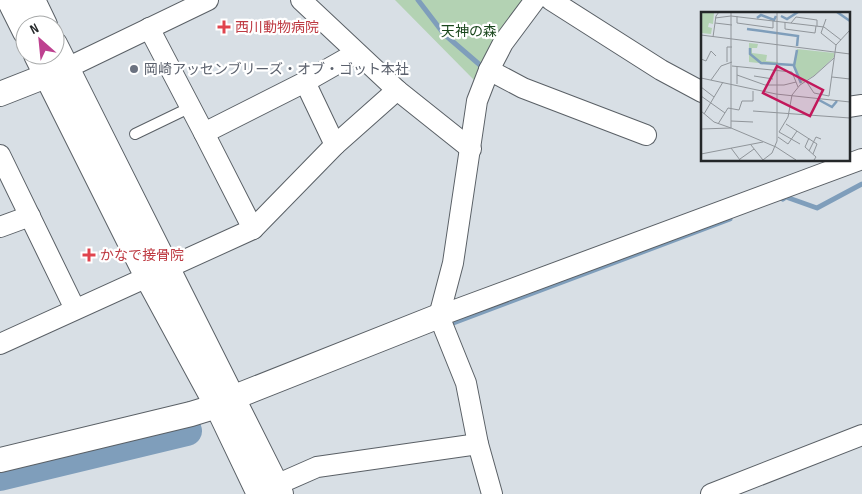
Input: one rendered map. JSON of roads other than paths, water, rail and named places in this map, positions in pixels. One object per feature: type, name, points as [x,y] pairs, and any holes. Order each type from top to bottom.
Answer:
[{"type":"street","points":[[9,0],[16,15]]},
{"type":"street","points":[[33,0],[41,15]]},
{"type":"street","points":[[0,94],[57,72],[208,0]]},
{"type":"street","points":[[301,0],[397,90],[471,149]]},
{"type":"street","points":[[492,494],[478,444],[466,383],[439,316],[453,263],[477,101],[489,70],[503,43],[535,0]]},
{"type":"street","points":[[550,0],[661,70],[701,91]]},
{"type":"street","points":[[149,28],[253,229]]},
{"type":"street","points":[[204,133],[305,82],[356,53]]},
{"type":"street","points":[[48,65],[57,72]]},
{"type":"street","points":[[56,65],[57,72],[157,272],[272,491],[317,467],[478,444]]},
{"type":"street","points":[[489,70],[523,88],[646,135]]},
{"type":"street","points":[[305,82],[335,145]]},
{"type":"street","points":[[0,344],[253,229],[335,145],[397,90]]},
{"type":"street","points":[[0,155],[75,309]]},
{"type":"street","points":[[0,460],[191,414],[439,316],[862,159]]},
{"type":"street","points":[[0,227],[30,216]]},
{"type":"street","points":[[711,494],[862,435]]},
{"type":"lane","points":[[135,134],[191,107]]},
{"type":"waterway","points":[[418,0],[444,34],[480,65]]},
{"type":"waterway","points":[[783,199],[786,197],[817,208],[862,184]]},
{"type":"waterway","points":[[448,325],[730,219]]},
{"type":"waterway","points":[[0,476],[187,431]]},
{"type":"place","name":"西川動物病院","points":[[224,27]]},
{"type":"place","name":"岡崎アッセンブリーズ・オブ・ゴット本社","points":[[134,69]]},
{"type":"place","name":"かなで接骨院","points":[[89,255]]},
{"type":"park label","name":"天神の森","points":[[469,31]]}]
